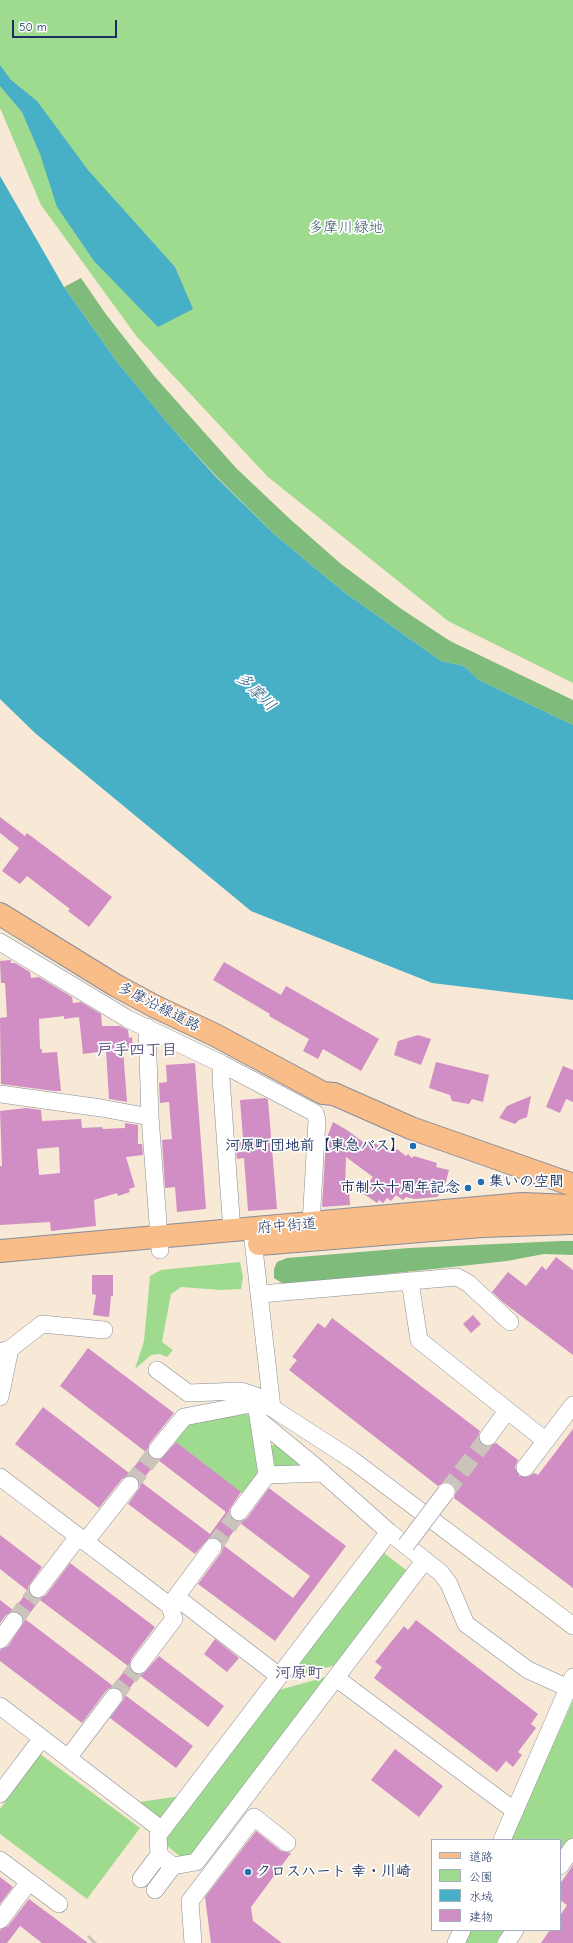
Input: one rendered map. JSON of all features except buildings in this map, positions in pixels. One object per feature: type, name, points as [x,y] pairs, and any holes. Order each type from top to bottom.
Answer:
[{"type":"main road","name":"多摩沿線道路","points":[[0,914],[115,985],[154,1006],[215,1035],[322,1093],[331,1103],[386,1125],[401,1140],[434,1152],[452,1150],[573,1196]]},
{"type":"main road","name":"多摩沿線道路","points":[[322,1093],[334,1094],[411,1128],[573,1185]]},
{"type":"main road","name":"府中街道","points":[[0,1263],[246,1234],[311,1224],[439,1212],[462,1200],[494,1196],[510,1197],[522,1204],[573,1206]]},
{"type":"main road","name":"府中街道","points":[[246,1234],[573,1224]]},
{"type":"main road","name":"府中街道","points":[[0,1251],[160,1244]]},
{"type":"street","points":[[0,942],[128,1019],[222,1064],[315,1113],[311,1224]]},
{"type":"street","points":[[147,1027],[150,1117],[160,1244]]},
{"type":"street","points":[[222,1064],[221,1078],[246,1234],[260,1294],[272,1408]]},
{"type":"street","points":[[0,1094],[101,1108],[150,1117]]},
{"type":"street","points":[[260,1294],[458,1277],[468,1283],[510,1322]]},
{"type":"street","points":[[410,1281],[419,1340],[546,1441]]},
{"type":"street","points":[[0,1397],[5,1350],[42,1324],[104,1330]]},
{"type":"street","points":[[157,1370],[188,1393],[242,1391],[256,1396],[351,1459],[573,1626]]},
{"type":"street","points":[[157,1450],[184,1417],[256,1403],[267,1475],[239,1512]]},
{"type":"street","points":[[526,1468],[573,1405]]},
{"type":"street","points":[[488,1437],[507,1411]]},
{"type":"street","points":[[260,1422],[323,1473],[389,1532],[441,1573],[449,1584],[466,1624],[528,1670],[571,1682],[502,1839]]},
{"type":"street","points":[[267,1475],[323,1473]]},
{"type":"street","points":[[1,1480],[82,1540],[173,1601],[279,1676]]},
{"type":"street","points":[[38,1589],[130,1485]]},
{"type":"street","points":[[406,1545],[446,1492]]},
{"type":"street","points":[[141,1879],[159,1856],[158,1836],[162,1830],[389,1532]]},
{"type":"street","points":[[139,1665],[174,1619],[173,1601],[213,1547]]},
{"type":"street","points":[[155,1890],[173,1866],[196,1862],[425,1560]]},
{"type":"street","points":[[0,1640],[14,1621]]},
{"type":"street","points":[[336,1678],[515,1811]]},
{"type":"street","points":[[68,1758],[114,1697]]},
{"type":"street","points":[[0,1706],[162,1830]]},
{"type":"street","points":[[0,1794],[42,1738]]},
{"type":"street","points":[[193,1943],[190,1901],[254,1817],[287,1843]]},
{"type":"street","points":[[561,1865],[573,1847]]},
{"type":"street","points":[[159,1856],[173,1866]]},
{"type":"street","points":[[0,1860],[59,1904]]},
{"type":"street","points":[[0,1920],[29,1882]]},
{"type":"street","points":[[456,1943],[462,1931]]},
{"type":"street","points":[[506,1943],[514,1931]]},
{"type":"green space","name":"多摩川緑地","points":[[0,0],[573,0],[573,683],[448,621],[268,477],[137,337],[41,205],[0,108]]},
{"type":"green space","points":[[81,278],[105,313],[155,377],[236,468],[291,520],[341,564],[400,608],[450,641],[573,700],[573,725],[479,680],[464,666],[441,661],[344,592],[274,534],[217,477],[171,427],[117,362],[64,287]]},
{"type":"green space","points":[[573,1241],[573,1255],[544,1254],[507,1261],[285,1285],[274,1278],[274,1269],[277,1262],[287,1258],[409,1248]]},
{"type":"green space","points":[[240,1262],[243,1277],[241,1289],[221,1290],[181,1287],[171,1294],[162,1342],[173,1350],[167,1357],[160,1354],[151,1355],[135,1369],[144,1341],[150,1276],[161,1270]]},
{"type":"green space","points":[[243,1411],[252,1418],[261,1475],[245,1496],[173,1440],[188,1420]]},
{"type":"green space","points":[[277,1444],[306,1467],[272,1473],[268,1446]]},
{"type":"green space","points":[[384,1553],[406,1570],[406,1579],[343,1663],[280,1681],[375,1555]]},
{"type":"green space","points":[[333,1675],[197,1856],[182,1858],[166,1845],[164,1832],[272,1692]]},
{"type":"green space","points":[[573,1701],[573,1837],[561,1854],[561,1839],[510,1839]]},
{"type":"green space","points":[[40,1754],[140,1828],[87,1899],[0,1834],[0,1809]]},
{"type":"green space","points":[[180,1796],[163,1818],[157,1820],[139,1805],[140,1802]]},
{"type":"green space","points":[[470,1931],[507,1931],[500,1943],[465,1943]]},
{"type":"water","points":[[0,65],[11,80],[37,101],[88,170],[175,267],[193,309],[158,327],[94,261],[57,207],[40,154],[22,112],[0,86]]},
{"type":"water","name":"多摩川","points":[[0,176],[64,287],[117,362],[171,427],[216,477],[274,534],[344,592],[441,661],[464,666],[479,680],[573,725],[573,1000],[432,983],[251,911],[35,733],[0,699]]},
{"type":"tunnel","points":[[446,1492],[488,1437]]},
{"type":"tunnel","points":[[130,1485],[157,1450]]},
{"type":"tunnel","points":[[213,1547],[239,1512]]},
{"type":"tunnel","points":[[14,1621],[38,1589]]},
{"type":"tunnel","points":[[114,1697],[139,1665]]},
{"type":"place","name":"河原町団地前【東急バス】","points":[[413,1146]]},
{"type":"place","name":"集いの空間","points":[[481,1182]]},
{"type":"place","name":"市制六十周年記念","points":[[468,1188]]},
{"type":"place","name":"クロスハート 幸・川崎","points":[[248,1872]]},
{"type":"district","name":"戸手四丁目","points":[[137,1050]]},
{"type":"district","name":"河原町","points":[[299,1673]]}]
